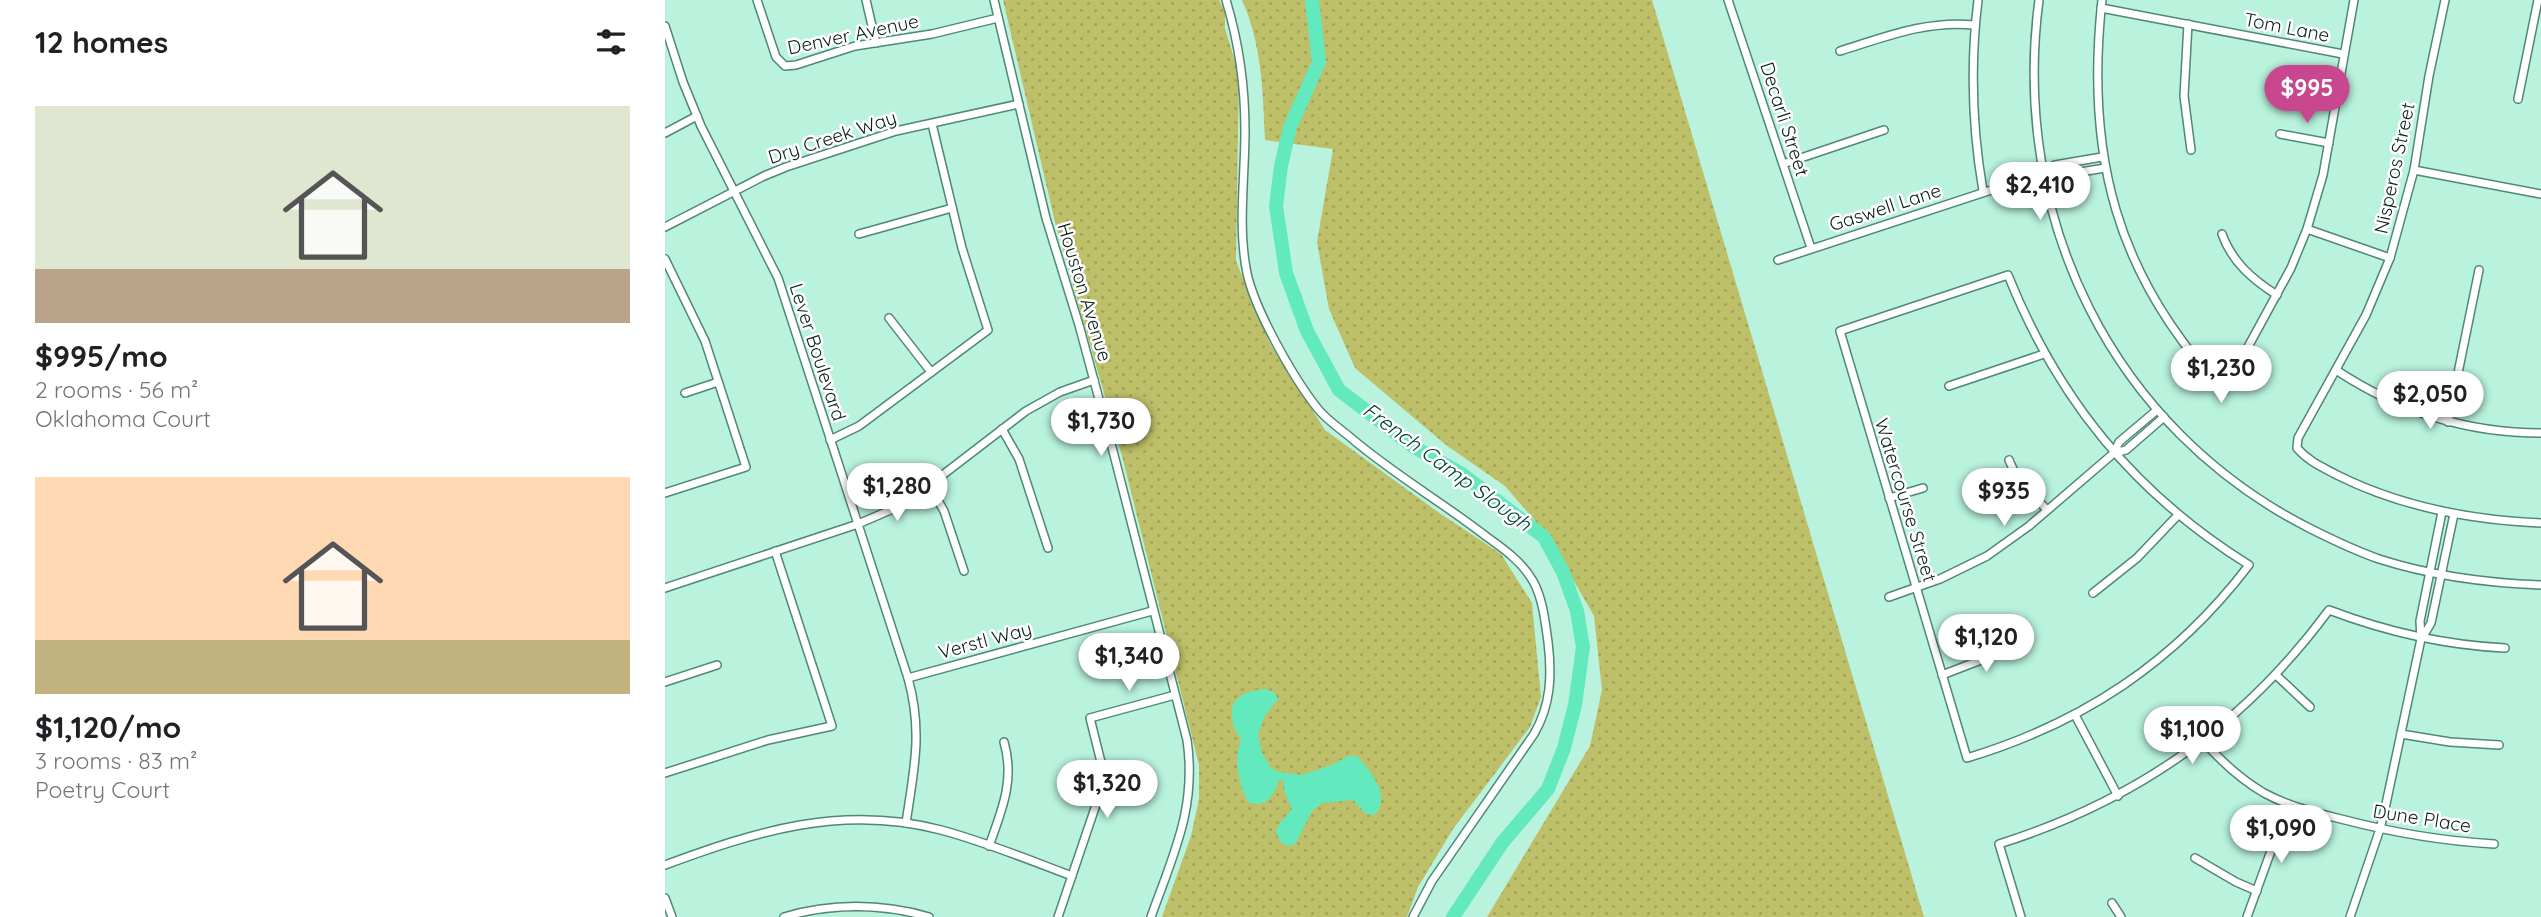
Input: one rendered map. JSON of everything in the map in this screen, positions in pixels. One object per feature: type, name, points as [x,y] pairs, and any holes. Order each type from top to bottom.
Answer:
[{"type":"street","name":"Denver Avenue","points":[[757,0],[776,57],[785,66],[796,65],[833,52],[932,34],[999,18]]},
{"type":"street","points":[[866,0],[876,43]]},
{"type":"street","name":"Houston Avenue","points":[[994,0],[1046,218],[1094,380],[1187,740],[1191,768],[1190,794],[1182,831],[1151,917]]},
{"type":"street","points":[[1226,0],[1240,54],[1244,99],[1242,223],[1245,267],[1269,327],[1300,383],[1323,414],[1363,449],[1508,553],[1533,581],[1543,607],[1550,685],[1542,718],[1528,743],[1432,881],[1413,917]]},
{"type":"street","name":"Decarli Street","points":[[1728,0],[1811,248]]},
{"type":"street","points":[[1977,0],[1972,110],[1983,191]]},
{"type":"street","points":[[2039,0],[2035,30],[2034,91],[2043,173],[2055,223],[2083,297],[2112,351],[2157,410],[2216,468],[2296,521],[2376,558],[2441,574],[2491,582],[2541,585]]},
{"type":"street","points":[[2102,4],[2096,79],[2102,157],[2125,237],[2147,285],[2174,331],[2224,391],[2277,295],[2307,229],[2323,175],[2354,0]]},
{"type":"street","name":"Nisperos Street","points":[[2442,512],[2372,491],[2305,458],[2297,448],[2298,438],[2366,315],[2390,258],[2414,170],[2428,76],[2445,0]]},
{"type":"street","points":[[2518,99],[2538,0]]},
{"type":"street","name":"Tom Lane","points":[[2102,4],[2188,24],[2343,54]]},
{"type":"street","points":[[2188,24],[2184,96],[2191,150]]},
{"type":"street","points":[[1840,51],[1927,25],[1975,25]]},
{"type":"street","name":"Lever Boulevard","points":[[665,26],[697,116],[778,278],[908,678],[916,711],[918,744],[905,823]]},
{"type":"street","name":"Dry Creek Way","points":[[665,227],[786,167],[896,131],[1019,104]]},
{"type":"street","points":[[665,132],[697,116]]},
{"type":"street","points":[[830,440],[859,426],[988,330],[962,247],[932,124]]},
{"type":"street","points":[[1783,164],[1884,130]]},
{"type":"street","points":[[2280,134],[2329,142]]},
{"type":"street","name":"Gaswell Lane","points":[[1778,260],[2043,173],[2055,165],[2102,157]]},
{"type":"street","name":"Gaswell Lane","points":[[2043,173],[2056,176],[2105,168]]},
{"type":"street","points":[[2414,170],[2541,194]]},
{"type":"street","points":[[859,234],[953,208]]},
{"type":"street","points":[[2307,229],[2390,258]]},
{"type":"street","points":[[2222,234],[2227,249],[2238,263],[2277,295]]},
{"type":"street","points":[[665,259],[698,323],[746,467],[665,493]]},
{"type":"street","points":[[2448,422],[2479,270]]},
{"type":"street","name":"Watercourse Street","points":[[2044,355],[2008,275],[1840,331],[1967,758],[2025,739],[2075,715]]},
{"type":"street","points":[[889,318],[931,372]]},
{"type":"street","points":[[1949,386],[2044,355],[2079,409],[2114,453],[2178,515],[2249,565],[2206,617],[2166,654],[2122,687],[2075,715],[2118,796]]},
{"type":"street","points":[[2336,370],[2398,405],[2448,422],[2501,431],[2541,433]]},
{"type":"street","points":[[665,588],[858,524],[893,509],[1042,401],[1094,380]]},
{"type":"street","points":[[685,393],[718,382]]},
{"type":"street","points":[[1889,597],[1966,568],[2009,542],[2114,453],[2119,442],[2157,410]]},
{"type":"street","points":[[2114,453],[2126,450],[2164,417]]},
{"type":"street","points":[[1002,429],[1019,459],[1048,548]]},
{"type":"street","points":[[2009,460],[2016,476],[2047,510]]},
{"type":"street","points":[[929,485],[944,511],[964,570]]},
{"type":"street","points":[[1889,498],[1923,488]]},
{"type":"street","points":[[2350,917],[2380,829],[2421,639],[2420,621],[2442,512],[2500,521],[2541,523]]},
{"type":"street","points":[[2421,639],[2431,623],[2454,514]]},
{"type":"street","points":[[2093,593],[2137,558],[2178,515]]},
{"type":"street","points":[[665,773],[744,746],[832,726],[775,551]]},
{"type":"street","points":[[2021,917],[1999,844],[2062,822],[2118,796],[2171,764],[2203,741],[2276,675],[2329,610],[2421,639],[2466,646],[2505,648]]},
{"type":"street","name":"Verstl Way","points":[[908,678],[1152,611]]},
{"type":"street","points":[[1942,675],[2020,645]]},
{"type":"street","points":[[665,682],[717,665]]},
{"type":"street","points":[[2276,675],[2310,707]]},
{"type":"street","points":[[1058,917],[1101,790],[1102,766],[1090,718],[1175,695]]},
{"type":"street","points":[[2401,734],[2450,742],[2499,745]]},
{"type":"street","points":[[989,846],[1008,790],[1009,765],[1004,741]]},
{"type":"street","name":"Dune Place","points":[[2203,741],[2246,781],[2288,804],[2380,829],[2432,839],[2494,844]]},
{"type":"street","points":[[2248,917],[2288,804]]},
{"type":"street","points":[[665,865],[760,833],[807,823],[854,819],[905,823],[939,830],[1072,876]]},
{"type":"street","points":[[2195,858],[2257,891]]},
{"type":"street","points":[[665,898],[671,917]]},
{"type":"street","points":[[2112,903],[2121,917]]},
{"type":"street","points":[[784,917],[811,911],[854,907],[901,910],[929,917]]},
{"type":"shaded area","points":[[1003,0],[1219,0],[1225,12],[1225,28],[1239,75],[1236,261],[1269,342],[1325,430],[1501,554],[1532,603],[1541,697],[1530,727],[1453,829],[1418,887],[1407,917],[1162,917],[1191,836],[1199,799],[1199,765],[1122,456],[1055,222]]},
{"type":"shaded area","points":[[1242,0],[1652,0],[1924,917],[1487,917],[1590,746],[1602,690],[1594,616],[1548,536],[1505,486],[1446,445],[1355,368],[1329,309],[1317,242],[1333,149],[1265,140],[1258,51]]},
{"type":"shaded area","points":[[1265,689],[1274,692],[1278,699],[1264,717],[1258,735],[1262,753],[1271,768],[1279,772],[1302,775],[1332,765],[1348,756],[1357,756],[1373,776],[1380,791],[1380,807],[1375,815],[1366,814],[1353,800],[1322,803],[1312,811],[1295,844],[1286,846],[1279,840],[1276,831],[1292,809],[1283,780],[1279,780],[1268,800],[1260,804],[1248,802],[1238,772],[1237,755],[1241,741],[1232,717],[1237,698]]},
{"type":"waterway","name":"French Camp Slough","points":[[1312,0],[1319,62],[1290,127],[1276,206],[1286,273],[1307,331],[1339,390],[1414,447],[1462,474],[1544,537],[1563,572],[1577,611],[1583,647],[1575,705],[1564,748],[1548,789],[1502,843],[1453,917]]}]
